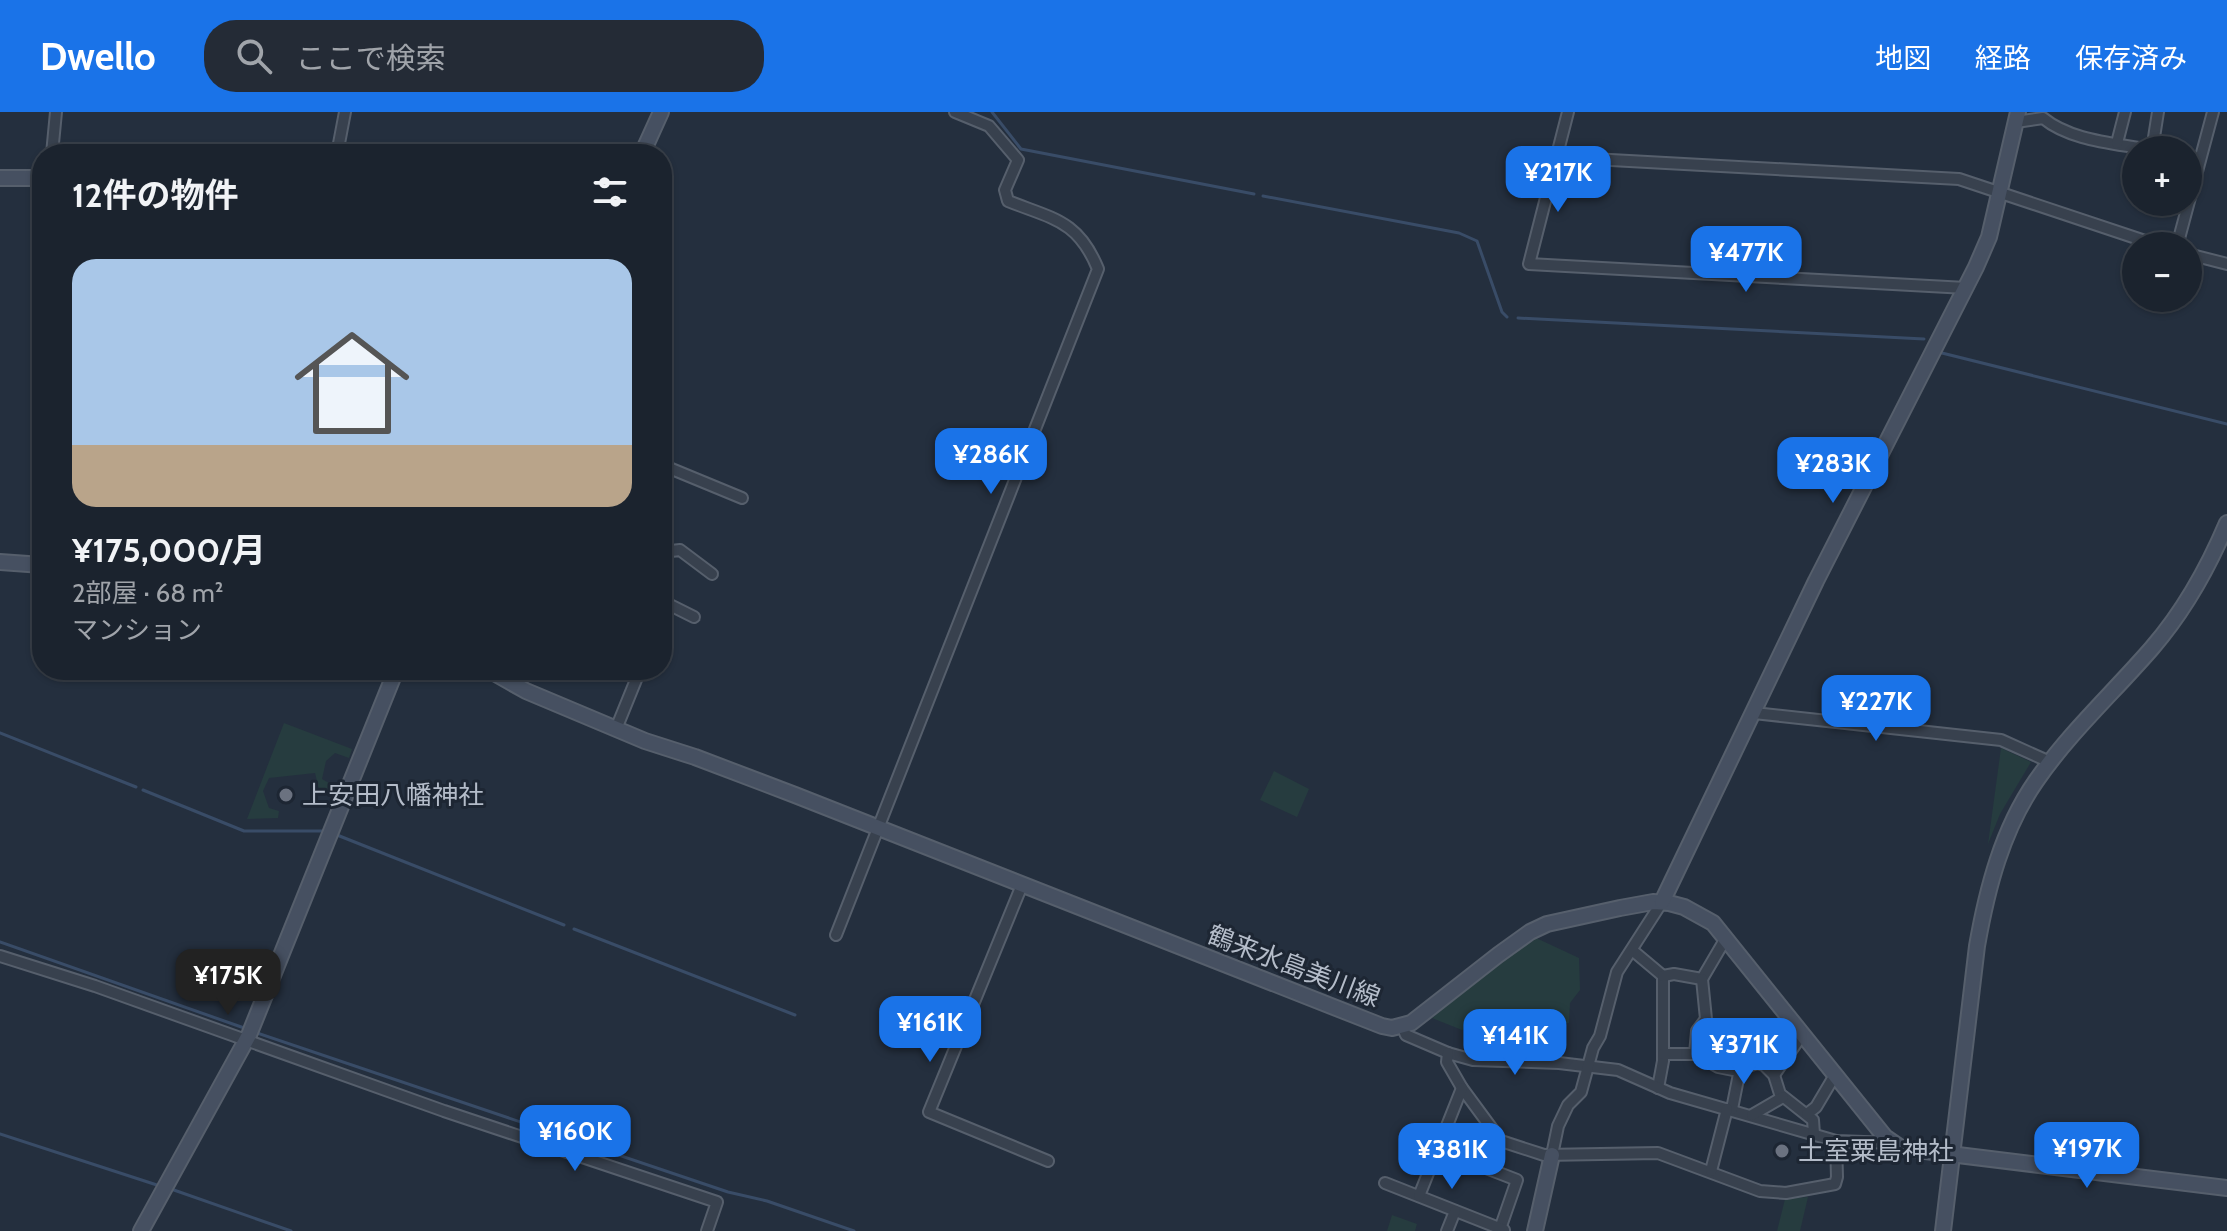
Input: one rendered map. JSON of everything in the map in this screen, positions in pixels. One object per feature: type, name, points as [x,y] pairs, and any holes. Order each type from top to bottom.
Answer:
[{"type":"street","points":[[53,144],[56,112]]},
{"type":"street","points":[[339,144],[345,112]]},
{"type":"street","points":[[647,144],[661,112]]},
{"type":"street","points":[[836,935],[1098,269],[1088,246],[1068,225],[1008,201],[1005,190],[1018,160],[989,126],[955,112]]},
{"type":"street","points":[[1568,112],[1529,264],[1966,288]]},
{"type":"street","points":[[2117,143],[2125,112]]},
{"type":"street","points":[[2154,136],[2158,112]]},
{"type":"street","points":[[2202,141],[2213,112]]},
{"type":"street","points":[[1535,1231],[1558,1126],[1568,1105],[1581,1092],[1617,972],[1662,902],[1823,567],[1966,288],[1989,237],[2017,117],[2043,118],[2053,126],[2082,137],[2122,144]]},
{"type":"street","points":[[1556,157],[1959,179],[2122,234]]},
{"type":"street","points":[[0,178],[32,178]]},
{"type":"street","points":[[2202,258],[2227,264]]},
{"type":"street","points":[[672,469],[742,498]]},
{"type":"street","points":[[1943,1231],[1983,911],[2008,834],[2034,783],[2064,742],[2155,645],[2199,584],[2227,523]]},
{"type":"street","points":[[672,551],[680,550],[712,574]]},
{"type":"street","points":[[0,562],[32,564]]},
{"type":"street","points":[[672,608],[694,617]]},
{"type":"street","points":[[141,1231],[248,1035],[392,680]]},
{"type":"street","name":"鶴来水島美川線","points":[[507,680],[616,729],[1392,1028],[1402,1026],[1438,1004],[1498,955],[1539,928],[1577,916],[1662,902],[1684,907],[1713,923],[1892,1143]]},
{"type":"street","points":[[616,729],[636,680]]},
{"type":"street","points":[[1754,713],[2001,740],[2050,762]]},
{"type":"street","points":[[1022,885],[929,1112],[1048,1161]]},
{"type":"street","points":[[1695,1054],[1697,1031],[1706,1019],[1702,979],[1726,938]]},
{"type":"street","points":[[1632,950],[1663,976]]},
{"type":"street","points":[[0,956],[248,1035],[717,1202],[707,1231]]},
{"type":"street","points":[[1663,976],[1674,974],[1702,979]]},
{"type":"street","points":[[1658,1088],[1663,1054],[1663,976]]},
{"type":"street","points":[[1402,1026],[1406,1035],[1473,1060],[1510,1060],[1618,1070],[1658,1088],[1836,1141],[1892,1143],[1901,1148],[1952,1155],[2227,1188]]},
{"type":"street","points":[[1774,1075],[1802,1035]]},
{"type":"street","points":[[1448,1053],[1447,1062],[1462,1088],[1501,1141],[1544,1155],[1658,1153],[1760,1191],[1786,1193],[1835,1184],[1836,1141]]},
{"type":"street","points":[[1663,1054],[1695,1054],[1718,1067],[1740,1069],[1758,1063],[1764,1065],[1774,1075],[1776,1087],[1783,1097],[1813,1120],[1814,1134]]},
{"type":"street","points":[[1711,1171],[1740,1069]]},
{"type":"street","points":[[1796,1129],[1805,1112],[1816,1107],[1835,1075]]},
{"type":"street","points":[[1419,1196],[1462,1088]]},
{"type":"street","points":[[1752,1115],[1783,1097]]},
{"type":"street","points":[[1385,1183],[1503,1230],[1517,1180],[1437,1149]]},
{"type":"street","points":[[1447,1231],[1455,1211]]},
{"type":"green space","points":[[284,723],[352,749],[349,758],[335,753],[326,761],[322,779],[339,789],[334,795],[319,790],[315,773],[269,778],[263,791],[269,808],[279,811],[278,818],[247,819]]},
{"type":"green space","points":[[2001,748],[2031,762],[2000,814],[1988,844]]},
{"type":"green space","points":[[1274,771],[1309,789],[1297,817],[1260,800]]},
{"type":"green space","points":[[1534,937],[1579,958],[1580,990],[1570,1003],[1569,1023],[1552,1026],[1504,1021],[1462,1030],[1432,1018],[1506,956]]},
{"type":"green space","points":[[1808,1197],[1800,1231],[1777,1231],[1785,1199]]},
{"type":"green space","points":[[1392,1215],[1417,1224],[1415,1231],[1387,1231]]},
{"type":"waterway","points":[[992,112],[1021,149],[1254,194]]},
{"type":"waterway","points":[[1263,196],[1459,233],[1477,241],[1502,312],[1507,317]]},
{"type":"waterway","points":[[1518,318],[1924,339]]},
{"type":"waterway","points":[[1942,353],[2227,424]]},
{"type":"waterway","points":[[0,733],[136,787]]},
{"type":"waterway","points":[[143,790],[244,831],[325,831]]},
{"type":"waterway","points":[[337,835],[564,925]]},
{"type":"waterway","points":[[574,929],[795,1015]]},
{"type":"waterway","points":[[0,942],[247,1029]]},
{"type":"waterway","points":[[254,1032],[728,1192],[767,1201],[854,1231]]},
{"type":"waterway","points":[[0,1134],[160,1186]]},
{"type":"waterway","points":[[171,1189],[291,1231]]},
{"type":"place","name":"上安田八幡神社","points":[[286,795]]},
{"type":"place","name":"土室粟島神社","points":[[1782,1151]]}]
